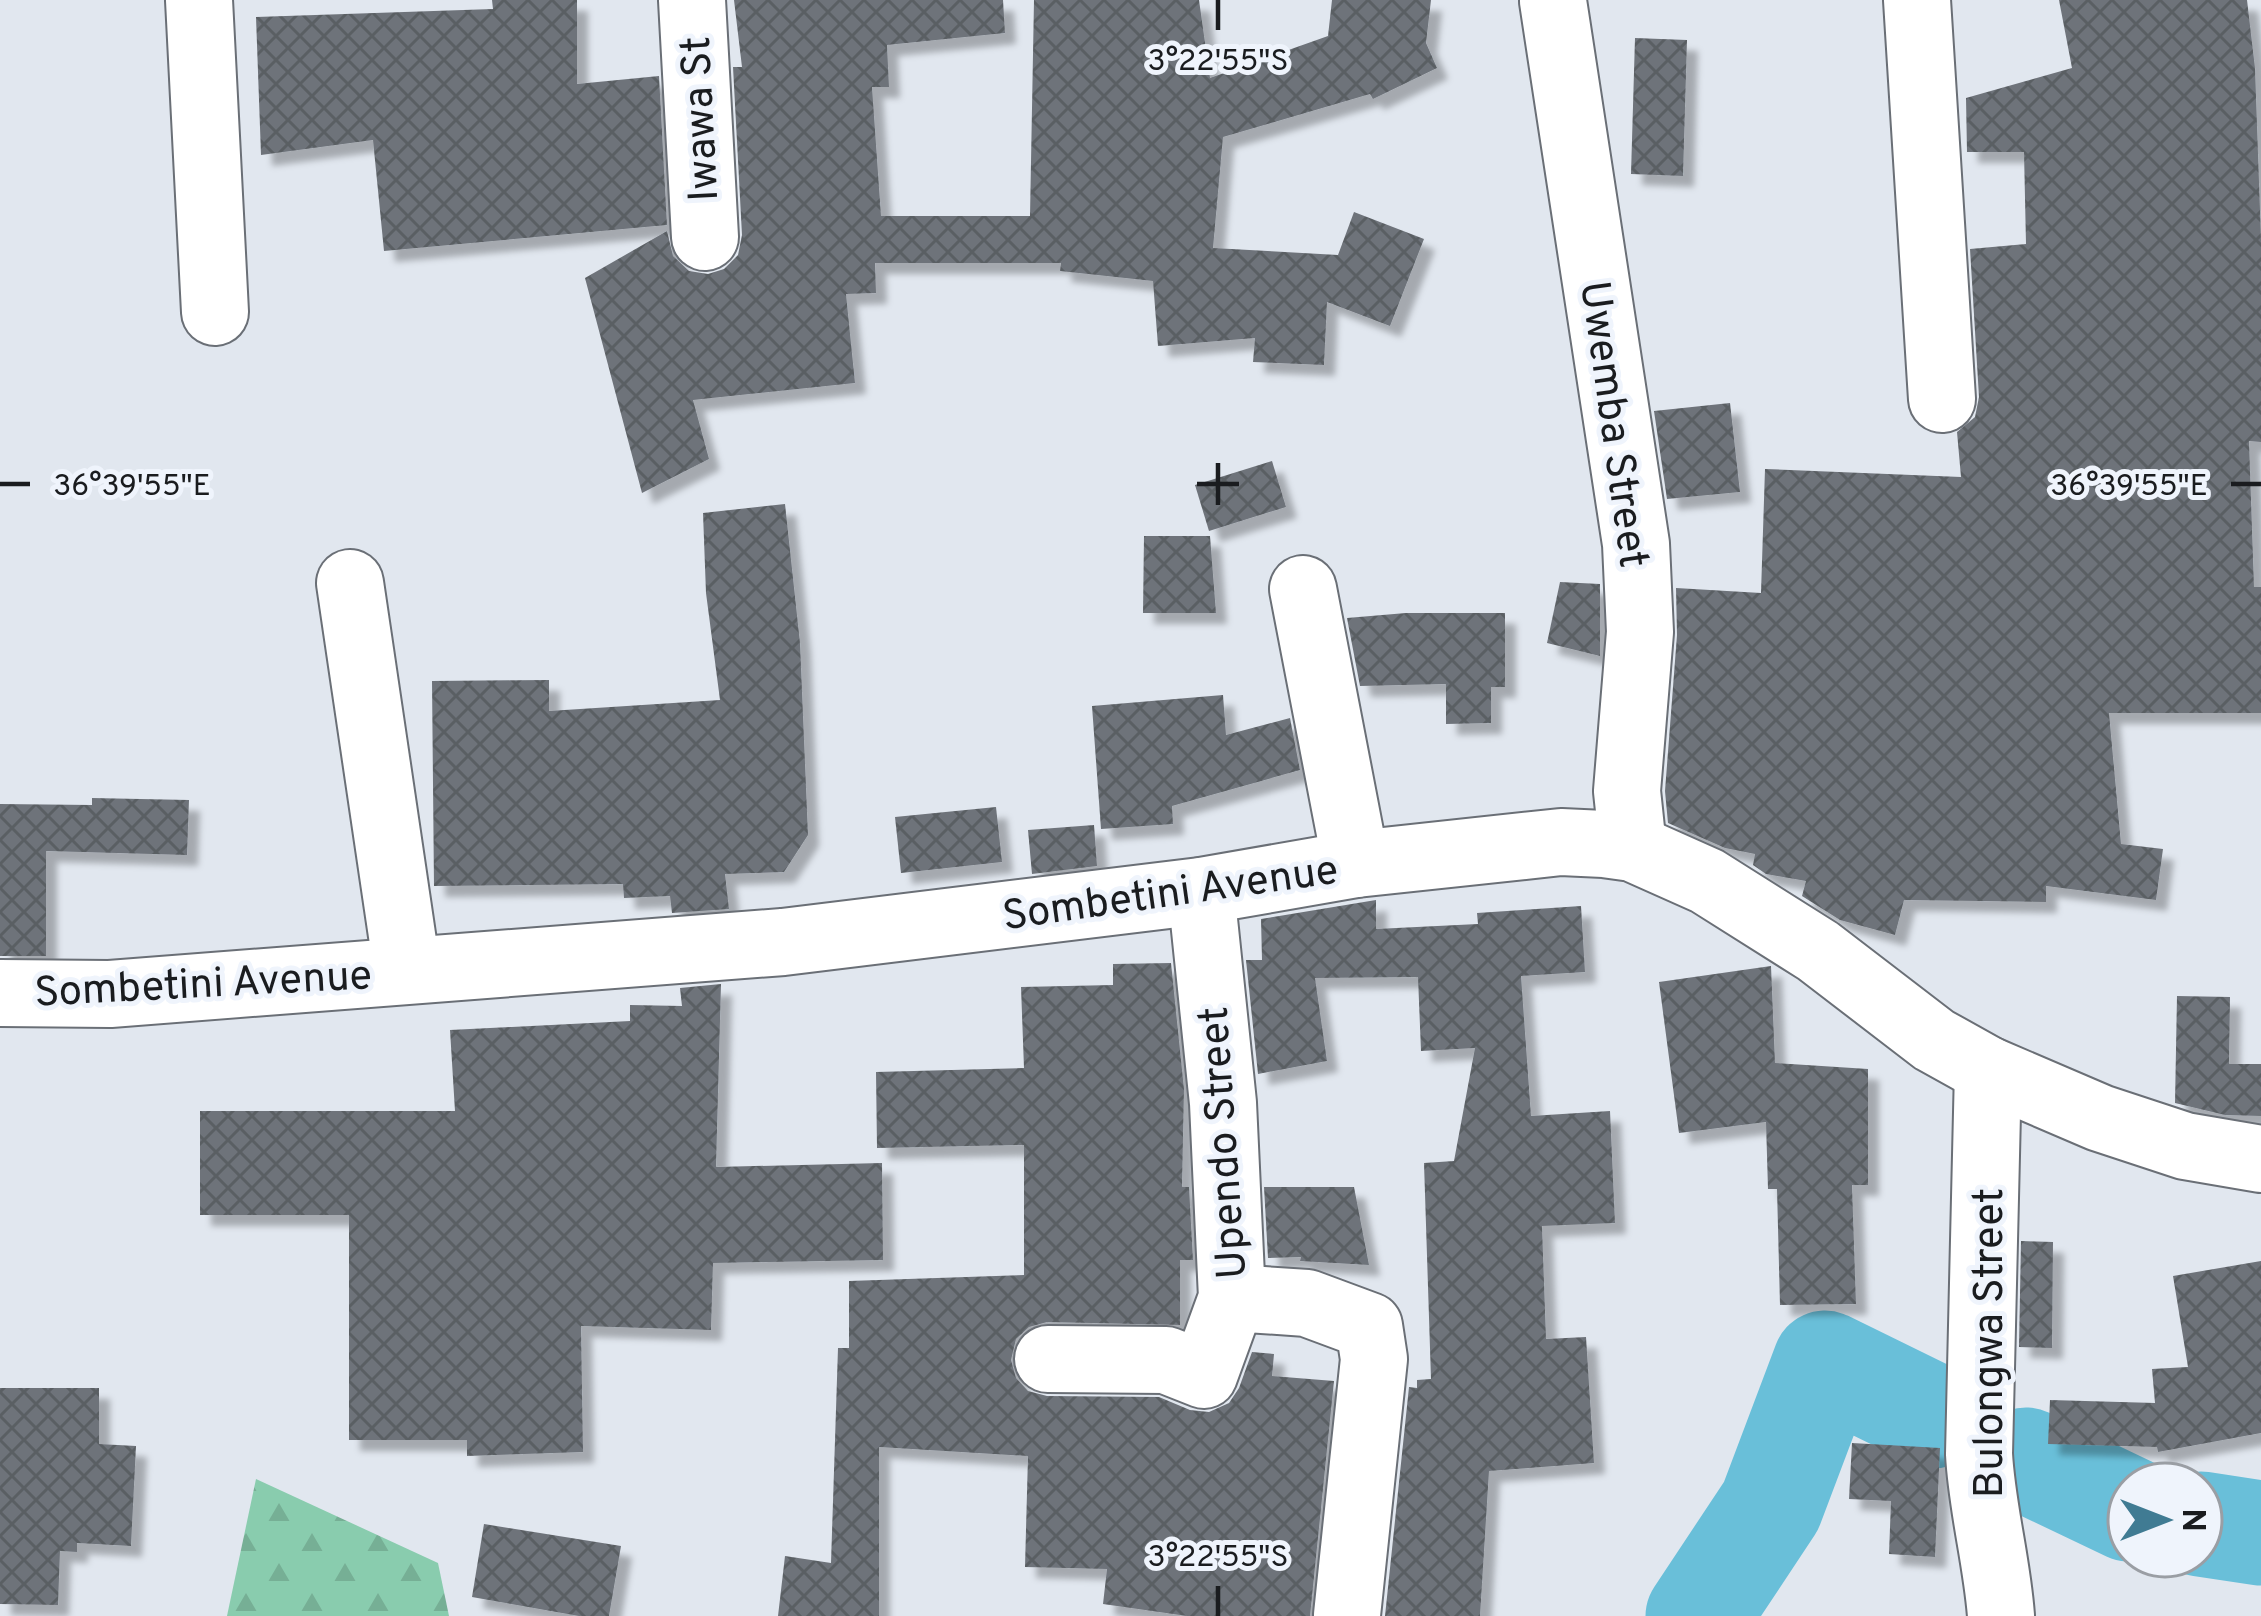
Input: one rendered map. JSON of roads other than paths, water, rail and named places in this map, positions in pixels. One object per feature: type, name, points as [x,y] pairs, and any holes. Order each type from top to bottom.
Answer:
[{"type":"street","points":[[199,0],[215,312]]},
{"type":"street","name":"Iwawa St","points":[[692,0],[705,237]]},
{"type":"street","points":[[1520,0],[1556,1]]},
{"type":"street","points":[[1917,0],[1942,399]]},
{"type":"street","name":"Uwemba Street","points":[[1556,1],[1636,544],[1640,632],[1627,791],[1633,848]]},
{"type":"street","points":[[350,583],[407,969]]},
{"type":"street","points":[[1303,589],[1356,864]]},
{"type":"street","name":"Sombetini Avenue","points":[[0,993],[110,994],[783,942],[1201,891],[1356,864],[1561,842],[1633,848],[1707,881],[1818,951],[1934,1040],[1988,1070],[2099,1118],[2185,1146],[2261,1159]]},
{"type":"street","name":"Upendo Street","points":[[1048,1359],[1166,1360],[1204,1375],[1232,1298],[1223,1103],[1201,891]]},
{"type":"street","name":"Bulongwa Street","points":[[1988,1070],[1979,1454],[2001,1616]]},
{"type":"street","points":[[1232,1298],[1307,1303],[1369,1326],[1374,1359],[1347,1615]]},
{"type":"waterway","points":[[1698,1616],[1771,1506],[1825,1363],[1933,1416]]},
{"type":"waterway","points":[[2026,1460],[2105,1498]]},
{"type":"waterway","points":[[2225,1528],[2261,1533]]}]
